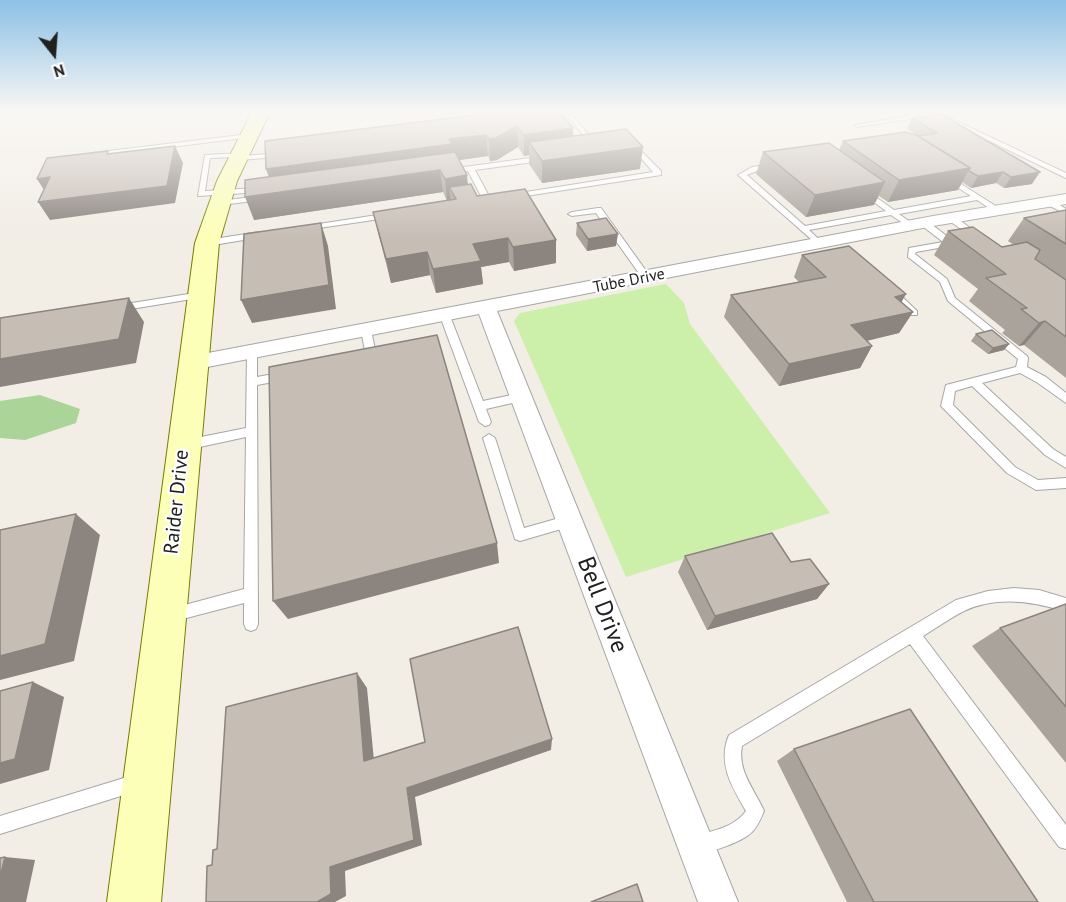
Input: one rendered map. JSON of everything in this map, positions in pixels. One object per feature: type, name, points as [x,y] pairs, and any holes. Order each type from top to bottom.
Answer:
[{"type":"main road","name":"Raider Drive","points":[[134,902],[207,243],[222,198],[242,154]]},
{"type":"street","name":"Tube Drive","points":[[192,363],[646,277],[818,247],[951,218],[1057,201]]},
{"type":"street","name":"Bell Drive","points":[[486,308],[718,902]]},
{"type":"lane","points":[[78,157],[95,154]]},
{"type":"lane","points":[[441,166],[548,154]]},
{"type":"lane","points":[[436,173],[548,154]]},
{"type":"lane","points":[[475,202],[658,173],[640,154]]},
{"type":"lane","points":[[1021,154],[1066,176]]},
{"type":"lane","points":[[777,166],[755,169],[742,175],[803,229],[818,247]]},
{"type":"lane","points":[[470,168],[487,200]]},
{"type":"lane","points":[[938,171],[998,210]]},
{"type":"lane","points":[[857,186],[892,212],[950,243]]},
{"type":"lane","points":[[222,198],[266,193]]},
{"type":"lane","points":[[803,229],[978,197]]},
{"type":"lane","points":[[1057,201],[1066,212]]},
{"type":"lane","points":[[572,214],[598,210],[646,277]]},
{"type":"lane","points":[[300,229],[394,214]]},
{"type":"lane","points":[[951,218],[989,244]]},
{"type":"lane","points":[[207,243],[265,234]]},
{"type":"lane","points":[[979,237],[912,250],[911,255],[944,281],[951,299],[1023,358],[1021,369]]},
{"type":"lane","points":[[881,282],[914,313]]},
{"type":"lane","points":[[109,310],[201,295]]},
{"type":"lane","points":[[445,316],[485,422]]},
{"type":"lane","points":[[361,361],[372,358],[366,330]]},
{"type":"lane","points":[[251,624],[252,352]]},
{"type":"lane","points":[[1066,399],[1042,380],[1021,369],[950,388],[947,406],[1011,470],[1036,485],[1066,483]]},
{"type":"lane","points":[[252,382],[296,373]]},
{"type":"lane","points":[[974,382],[1049,452],[1066,463]]},
{"type":"lane","points":[[479,406],[521,397]]},
{"type":"lane","points":[[183,445],[252,431]]},
{"type":"lane","points":[[489,438],[519,535],[570,521]]},
{"type":"lane","points":[[165,617],[251,594]]},
{"type":"lane","points":[[696,845],[746,828],[752,821],[755,811],[732,762],[730,751],[735,741],[960,605],[1002,594],[1046,597],[1066,605]]},
{"type":"lane","points":[[912,634],[1066,840]]},
{"type":"lane","points":[[0,825],[147,780]]},
{"type":"green space","points":[[666,284],[684,303],[690,324],[830,513],[626,577],[514,321],[520,313]]},
{"type":"green space","points":[[40,395],[80,409],[76,423],[25,440],[0,438],[0,401]]},
{"type":"building","points":[[81,154],[173,154],[167,186],[38,202],[50,177],[37,179],[47,158]]},
{"type":"building","points":[[265,154],[377,154],[266,169]]},
{"type":"building","points":[[439,154],[456,154],[467,175],[445,179],[440,170],[245,197],[245,180]]},
{"type":"building","points":[[537,154],[592,154],[542,161]]},
{"type":"building","points":[[766,154],[845,154],[885,182],[815,195]]},
{"type":"building","points":[[862,154],[947,154],[970,168],[899,180]]},
{"type":"building","points":[[947,154],[1009,154],[1040,172],[1011,177],[1003,172],[978,176],[969,171],[970,168]]},
{"type":"building","points":[[471,184],[477,196],[525,189],[556,240],[513,247],[508,238],[473,244],[481,261],[433,269],[427,252],[386,259],[373,212],[456,199],[449,187]]},
{"type":"building","points":[[1066,210],[1066,244],[1024,218]]},
{"type":"building","points":[[606,218],[618,234],[588,239],[577,223]]},
{"type":"building","points":[[321,223],[329,285],[241,300],[244,234]]},
{"type":"building","points":[[973,227],[1002,247],[1027,242],[1040,250],[1035,259],[1066,280],[1066,337],[1045,321],[1039,323],[1021,309],[1027,308],[986,278],[1006,274],[948,231]]},
{"type":"building","points":[[849,246],[906,294],[895,297],[913,312],[851,325],[872,346],[789,364],[731,295],[826,277],[802,255]]},
{"type":"building","points":[[129,298],[119,339],[0,359],[0,318]]},
{"type":"building","points":[[992,330],[1009,344],[993,348],[976,334]]},
{"type":"building","points":[[437,335],[497,543],[273,601],[269,367]]},
{"type":"building","points":[[76,514],[45,644],[0,656],[0,530]]},
{"type":"building","points":[[772,533],[791,562],[810,559],[829,584],[715,616],[685,556]]},
{"type":"building","points":[[1066,604],[1066,707],[1000,628]]},
{"type":"building","points":[[518,627],[552,739],[407,788],[414,840],[330,867],[331,894],[317,902],[206,902],[207,866],[212,865],[213,850],[217,849],[226,707],[357,673],[364,761],[425,742],[410,659]]},
{"type":"building","points":[[33,682],[15,759],[0,763],[0,691]]},
{"type":"building","points":[[910,709],[1038,902],[874,902],[794,749]]},
{"type":"building","points":[[5,857],[0,877],[0,858]]},
{"type":"building","points":[[637,884],[643,902],[591,902]]}]
